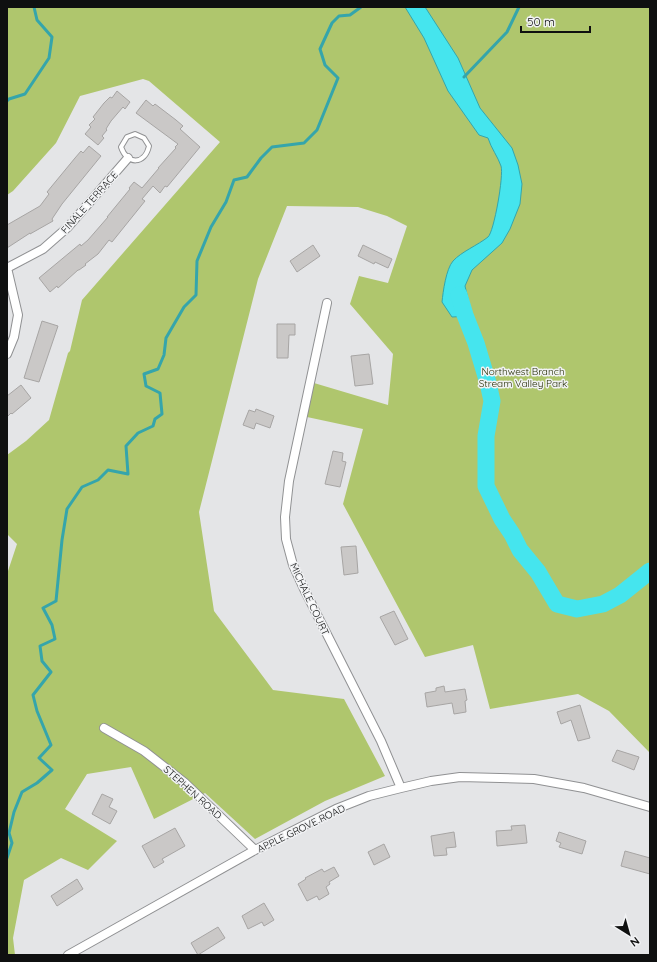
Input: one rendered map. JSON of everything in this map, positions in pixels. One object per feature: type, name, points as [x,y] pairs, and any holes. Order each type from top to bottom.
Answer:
[{"type":"street","name":"FINALE TERRACE","points":[[7,268],[44,248],[68,227],[128,158]]},
{"type":"street","points":[[7,268],[18,315],[14,337],[7,354]]},
{"type":"street","name":"MICHALE COURT","points":[[327,303],[290,481],[285,518],[286,539],[294,565],[304,589],[381,741],[401,788]]},
{"type":"street","name":"STEPHEN ROAD","points":[[104,728],[144,751],[185,783],[255,850]]},
{"type":"street","name":"APPLE GROVE ROAD","points":[[68,955],[255,850],[336,809],[369,796],[431,781],[460,777],[534,779],[584,788],[650,807]]},
{"type":"lane","points":[[135,134],[144,138],[148,146],[147,154],[140,160],[131,160],[128,158],[124,154],[121,147],[128,137],[135,134]]},
{"type":"green space","name":"Northwest Branch Stream Valley Park","points":[[7,7],[650,7],[650,753],[609,711],[578,694],[490,709],[473,645],[425,657],[343,504],[363,429],[307,417],[314,383],[388,405],[393,354],[350,304],[359,276],[388,283],[407,226],[387,216],[358,207],[287,206],[258,279],[199,512],[214,611],[273,690],[344,699],[385,776],[325,801],[255,839],[205,793],[154,819],[131,767],[87,774],[65,809],[117,841],[88,870],[61,858],[24,880],[13,938],[15,955],[7,955],[7,574],[17,544],[7,534],[7,455],[26,441],[49,420],[68,353],[70,351],[82,300],[220,142],[149,81],[143,79],[80,96],[56,143],[13,191],[7,195]]},
{"type":"water","points":[[405,7],[425,7],[458,58],[480,108],[512,148],[518,165],[522,184],[520,204],[510,229],[502,243],[472,270],[465,286],[472,316],[452,317],[442,302],[444,287],[448,269],[453,261],[488,237],[490,233],[496,215],[500,191],[501,166],[488,138],[479,135],[448,91],[424,38]]},
{"type":"building","points":[[117,91],[130,102],[125,109],[123,107],[111,121],[106,129],[107,130],[102,136],[104,138],[98,145],[85,134],[91,127],[89,125],[95,119],[93,117],[104,103],[110,97],[112,98]]},
{"type":"building","points":[[146,100],[153,106],[155,104],[183,126],[180,129],[200,147],[167,187],[165,186],[160,193],[153,186],[142,199],[145,201],[112,242],[109,240],[98,254],[85,264],[86,265],[78,270],[58,288],[57,286],[50,292],[39,278],[80,244],[81,246],[88,240],[108,217],[134,182],[142,188],[178,144],[136,113]]},
{"type":"building","points":[[89,146],[101,156],[62,204],[52,219],[53,221],[30,233],[7,248],[7,225],[40,206],[49,194],[47,192],[81,151],[83,153]]},
{"type":"building","points":[[313,245],[320,256],[297,272],[290,261]]},
{"type":"building","points":[[363,245],[392,259],[388,268],[375,262],[374,264],[358,256]]},
{"type":"building","points":[[42,321],[58,326],[39,382],[24,378]]},
{"type":"building","points":[[277,324],[295,324],[295,335],[289,335],[288,358],[277,358]]},
{"type":"building","points":[[369,354],[373,384],[355,386],[351,356]]},
{"type":"building","points":[[21,385],[31,398],[7,417],[7,396]]},
{"type":"building","points":[[256,409],[274,416],[270,428],[256,423],[254,429],[243,425],[249,410],[255,412]]},
{"type":"building","points":[[333,451],[343,453],[342,461],[346,462],[340,487],[325,484]]},
{"type":"building","points":[[356,546],[358,573],[344,575],[341,547]]},
{"type":"building","points":[[394,611],[408,639],[395,645],[380,617]]},
{"type":"building","points":[[444,686],[445,692],[465,689],[467,700],[465,701],[466,712],[454,714],[452,703],[427,707],[425,693],[436,691],[436,688]]},
{"type":"building","points":[[580,705],[590,738],[578,741],[571,720],[561,724],[557,712]]},
{"type":"building","points":[[617,750],[639,757],[634,770],[612,761]]},
{"type":"building","points":[[102,794],[113,799],[109,807],[117,811],[110,824],[92,814]]},
{"type":"building","points":[[525,825],[527,843],[497,846],[496,831],[512,830],[511,826]]},
{"type":"building","points":[[175,828],[185,846],[162,859],[164,862],[154,868],[142,846]]},
{"type":"building","points":[[454,832],[456,847],[446,848],[447,855],[434,856],[431,836]]},
{"type":"building","points":[[559,832],[586,841],[582,854],[559,847],[561,843],[556,841]]},
{"type":"building","points":[[384,844],[390,857],[374,865],[368,852]]},
{"type":"building","points":[[625,851],[650,858],[650,874],[621,866]]},
{"type":"building","points":[[334,867],[339,876],[329,882],[330,884],[326,887],[329,894],[319,900],[317,896],[307,901],[298,884],[306,879],[305,878],[322,869],[324,872]]},
{"type":"building","points":[[77,879],[83,889],[57,906],[51,896]]},
{"type":"building","points":[[264,903],[274,920],[264,926],[262,922],[248,929],[242,916]]},
{"type":"building","points":[[218,927],[225,938],[198,955],[191,943]]},
{"type":"waterway","points":[[7,101],[25,94],[49,58],[52,37],[37,20],[34,7]]},
{"type":"waterway","points":[[7,858],[12,843],[9,833],[14,812],[22,792],[37,783],[52,770],[39,758],[51,745],[37,711],[33,695],[51,672],[42,661],[40,646],[55,639],[52,625],[43,608],[56,601],[62,540],[67,509],[82,487],[98,480],[108,470],[128,474],[126,446],[138,433],[153,426],[155,419],[162,414],[160,393],[146,386],[144,374],[158,369],[164,355],[166,338],[184,307],[196,295],[197,261],[211,227],[226,202],[234,180],[247,177],[261,158],[272,147],[304,143],[317,130],[338,78],[325,65],[320,49],[332,23],[339,16],[350,15],[361,7]]},
{"type":"waterway","points":[[464,77],[507,32],[519,7]]},
{"type":"waterway","points":[[459,295],[476,343],[492,401],[486,436],[486,486],[502,519],[520,550],[538,572],[557,604],[577,609],[603,604],[620,595],[650,571]]}]
